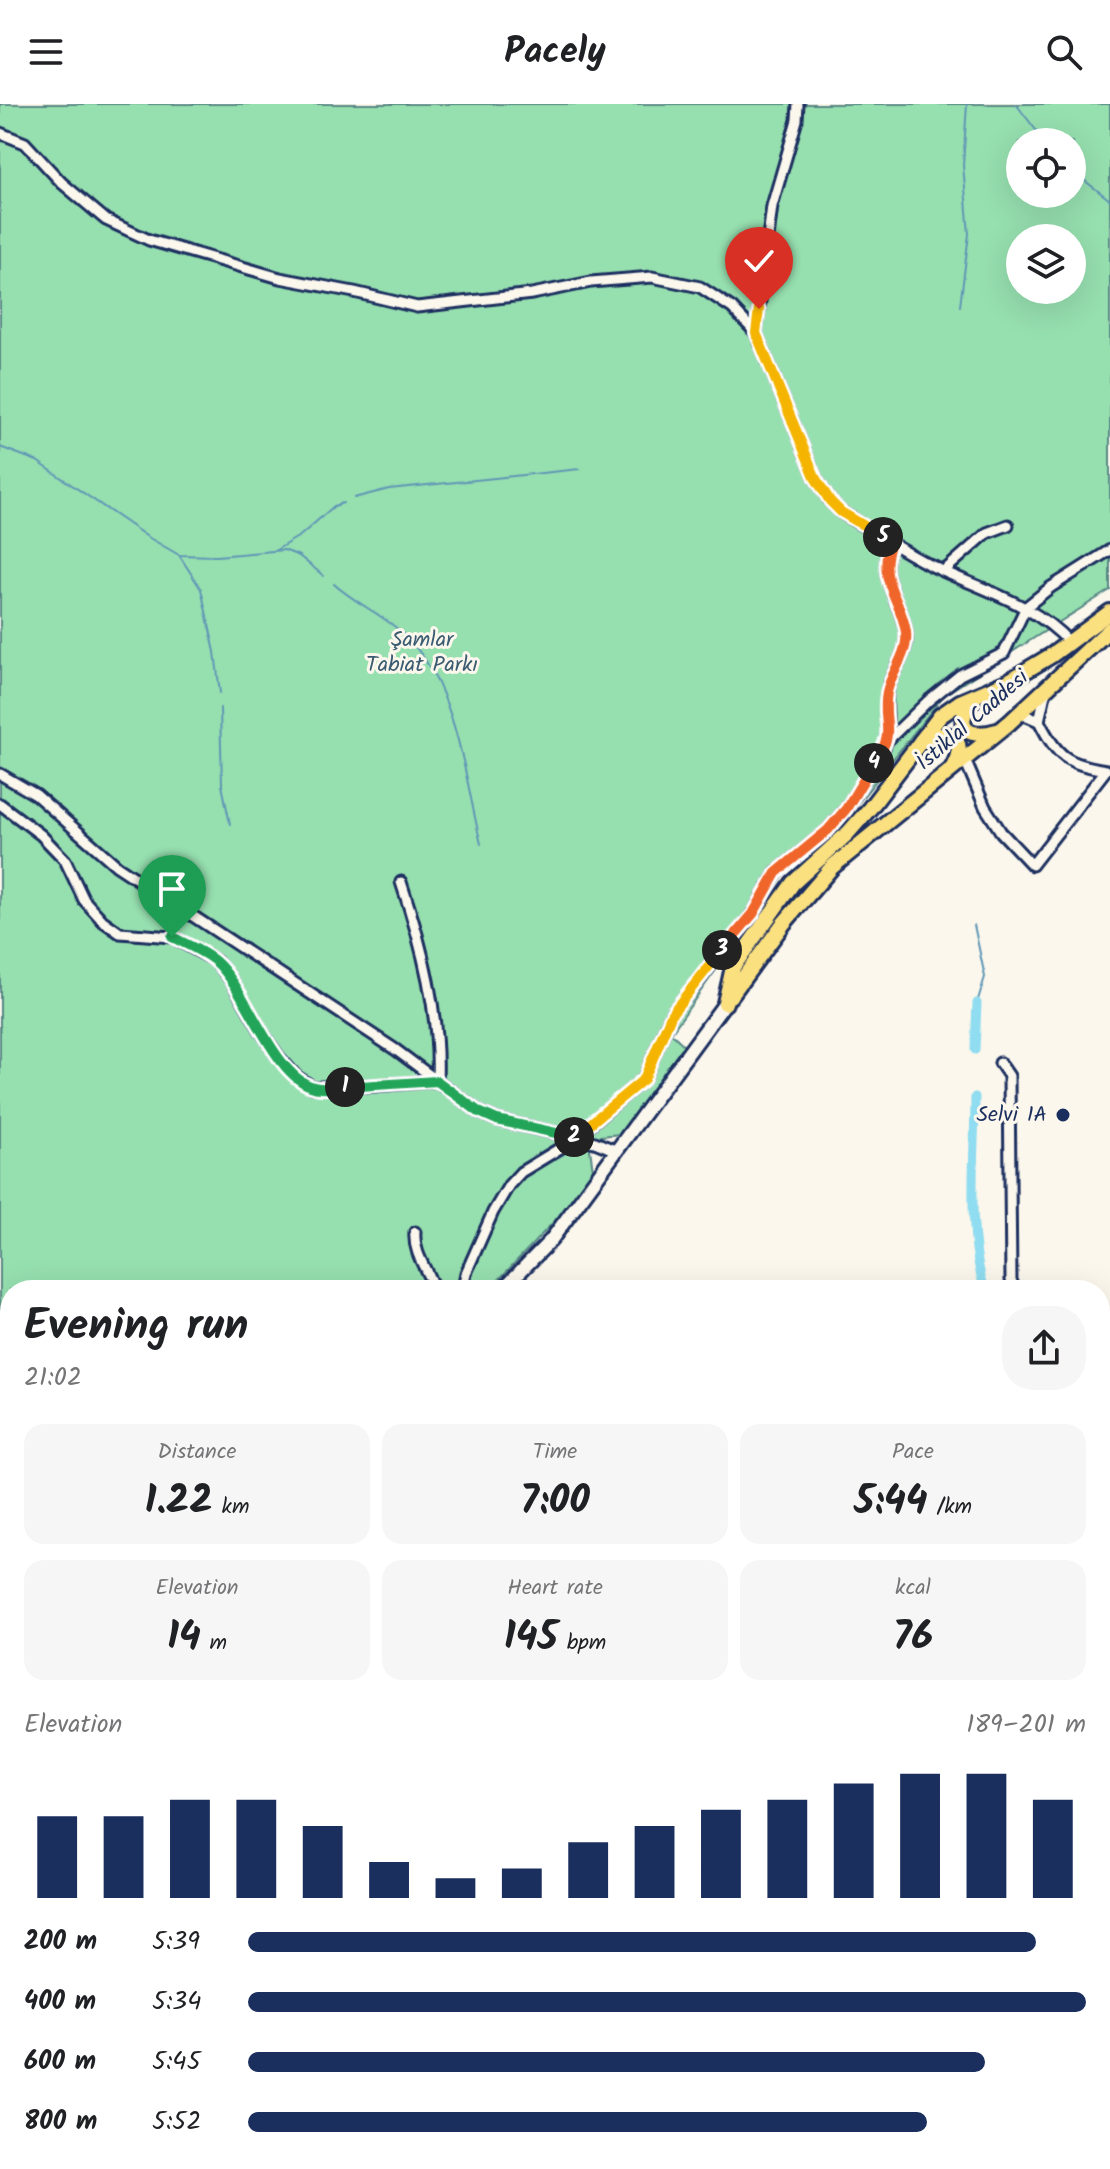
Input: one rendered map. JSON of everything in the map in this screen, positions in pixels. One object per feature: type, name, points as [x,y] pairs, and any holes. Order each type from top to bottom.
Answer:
[{"type":"main road","name":"İstiklal Caddesi","points":[[725,1003],[733,967],[793,883],[856,824],[940,716],[1007,682],[1070,643],[1110,612]]},
{"type":"main road","name":"İstiklal Caddesi","points":[[512,1280],[551,1240],[756,957],[832,867],[1020,713],[1110,629]]},
{"type":"main road","points":[[975,696],[963,715],[965,731],[974,735],[1000,730]]},
{"type":"main road","points":[[920,741],[933,735],[946,734],[955,739],[959,754],[948,774]]},
{"type":"street","points":[[756,333],[772,206],[797,120],[798,104]]},
{"type":"street","points":[[0,133],[25,143],[62,183],[106,220],[149,240],[280,278],[417,307],[532,294],[591,282],[652,277],[700,287],[732,308],[756,333],[816,479],[841,512],[944,571],[1026,607],[1055,627],[1070,643]]},
{"type":"street","points":[[944,571],[987,533],[1008,525]]},
{"type":"street","points":[[888,740],[887,691],[906,642],[906,632],[886,578],[885,559],[891,543]]},
{"type":"street","points":[[465,1280],[493,1212],[509,1185],[521,1172],[560,1150],[644,1079],[672,1013],[753,914],[776,873],[828,830],[846,809],[888,740],[960,675],[1004,653],[1026,607],[1051,587],[1110,550]]},
{"type":"street","points":[[965,760],[985,807],[1001,832],[1032,865],[1108,771],[1070,762],[1046,735],[1039,721],[1046,688]]},
{"type":"street","points":[[1020,713],[1039,721]]},
{"type":"street","points":[[0,774],[36,795],[117,866],[396,1050],[479,1112],[497,1120],[574,1137],[617,1151]]},
{"type":"street","points":[[0,804],[41,835],[65,860],[84,900],[111,927],[120,933],[136,936],[152,934],[172,937],[216,961],[232,981],[278,1056],[296,1076],[313,1087],[437,1081]]},
{"type":"street","points":[[401,882],[411,913],[433,1017],[438,1055],[437,1081]]},
{"type":"street","points":[[1000,1063],[1009,1076],[1011,1280]]},
{"type":"street","points":[[415,1232],[415,1251],[431,1280]]},
{"type":"green space","name":"Şamlar Tabiat Parkı","points":[[0,104],[1110,104],[1110,590],[944,695],[850,813],[819,846],[782,877],[671,1033],[685,1046],[620,1134],[601,1136],[590,1149],[593,1170],[562,1213],[498,1280],[0,1280]]},
{"type":"waterway","points":[[960,306],[969,234],[963,165],[967,104]]},
{"type":"waterway","points":[[1016,104],[1034,128]]},
{"type":"waterway","points":[[1086,182],[1110,200]]},
{"type":"waterway","points":[[0,447],[37,461],[179,555],[217,556],[284,550],[299,556],[324,576]]},
{"type":"waterway","points":[[354,498],[389,489],[580,469]]},
{"type":"waterway","points":[[276,550],[301,535],[334,506],[343,503]]},
{"type":"waterway","points":[[179,555],[201,589],[215,652],[220,693]]},
{"type":"waterway","points":[[334,584],[399,630],[418,650],[433,674],[455,730],[481,844]]},
{"type":"waterway","points":[[220,708],[222,785],[230,824]]},
{"type":"waterway","points":[[974,925],[985,977],[977,1003]]},
{"type":"waterway","points":[[975,1050],[977,1003]]},
{"type":"waterway","points":[[975,1097],[973,1220],[982,1280]]},
{"type":"place","name":"Selvi 1A","points":[[1063,1115]]},
{"type":"route","points":[[172,937],[216,961],[232,981],[278,1056],[296,1076],[313,1087],[437,1081],[479,1112],[497,1120],[574,1137],[644,1079],[672,1013],[753,914],[776,873],[828,830],[846,809],[883,750],[888,740],[887,691],[906,642],[906,632],[886,578],[885,559],[891,543],[841,512],[816,479],[756,333],[759,309]]}]
